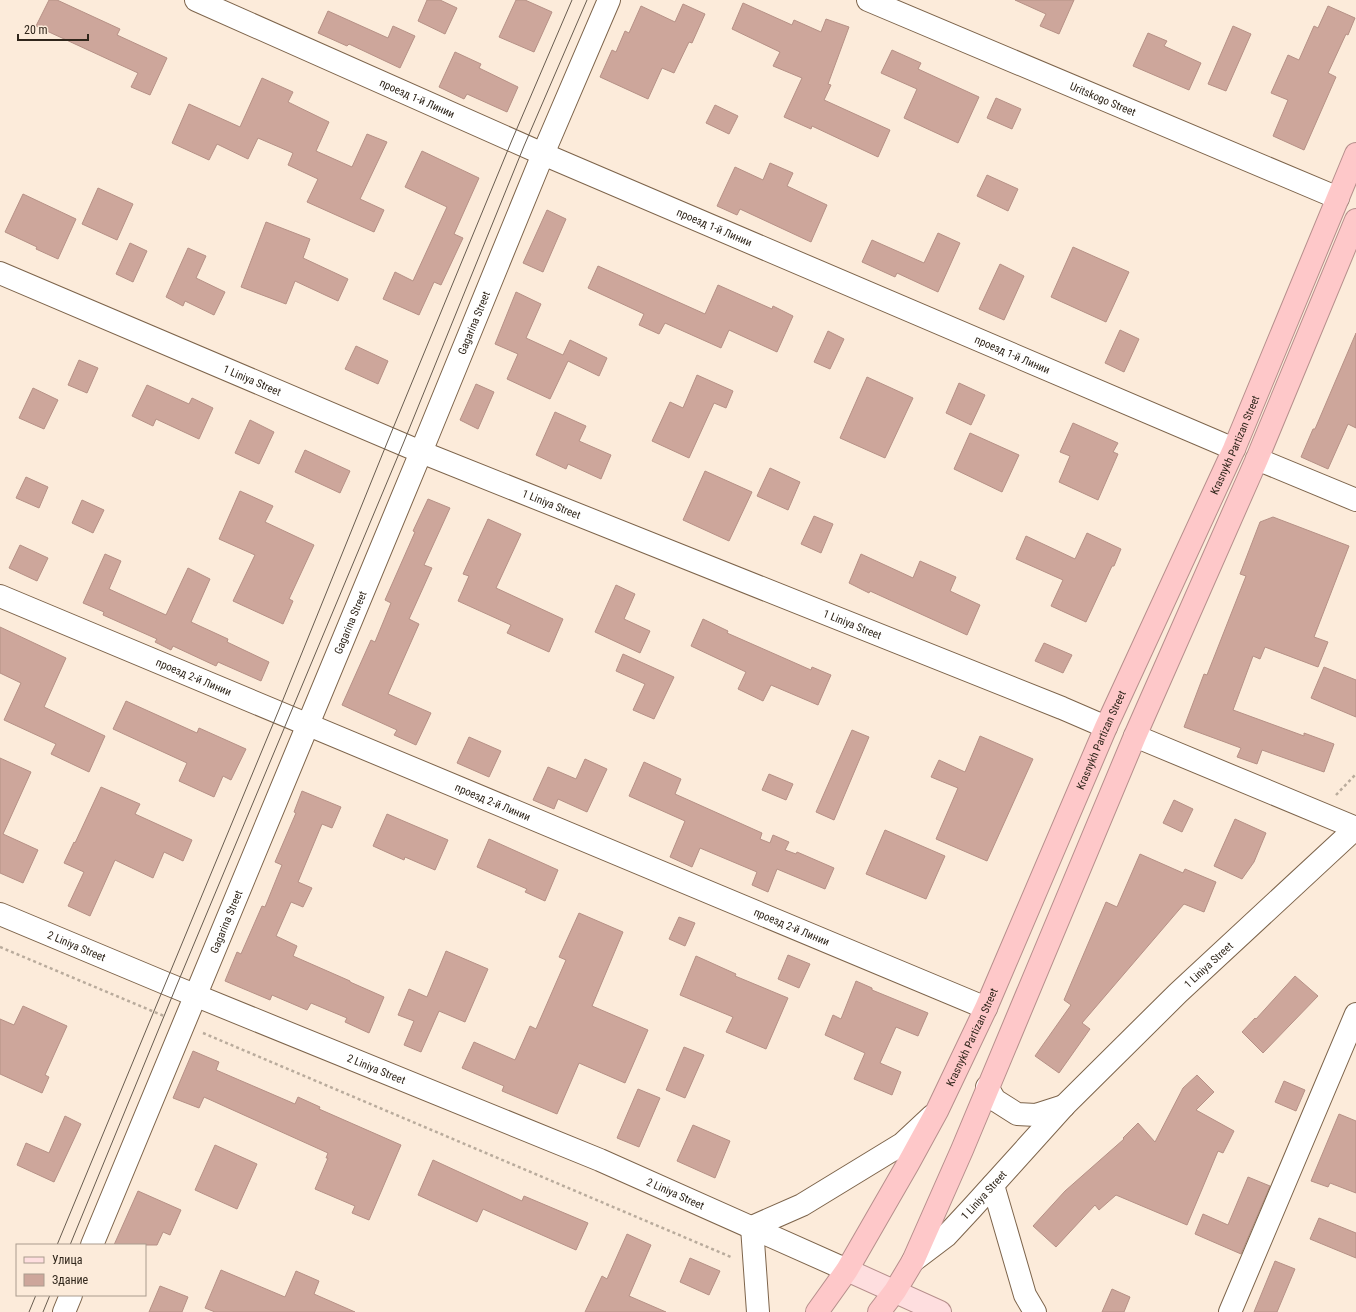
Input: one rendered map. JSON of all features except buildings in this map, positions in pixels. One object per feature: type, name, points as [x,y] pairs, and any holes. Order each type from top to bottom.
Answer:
[{"type":"highway","name":"Krasnykh Partizan Street","points":[[817,1312],[847,1270],[937,1111],[986,1008],[1106,727],[1234,449],[1356,154]]},
{"type":"highway","points":[[879,1312],[895,1291],[914,1260],[962,1150],[987,1087],[1135,736],[1257,459],[1356,220]]},
{"type":"main road","name":"2 Liniya Street","points":[[847,1270],[940,1312]]},
{"type":"street","name":"проезд 1-й Линии","points":[[196,0],[543,154],[1234,449]]},
{"type":"street","name":"Gagarina Street","points":[[92,1244],[608,0]]},
{"type":"street","name":"Uritskogo Street","points":[[868,0],[1338,198]]},
{"type":"street","name":"1 Liniya Street","points":[[0,273],[421,452],[1062,708],[1106,727]]},
{"type":"street","points":[[1257,459],[1356,500]]},
{"type":"street","name":"проезд 2-й Линии","points":[[0,596],[986,1008]]},
{"type":"street","name":"1 Liniya Street","points":[[914,1260],[946,1236],[994,1185],[1065,1105],[1178,992],[1356,828],[1135,736]]},
{"type":"street","name":"2 Liniya Street","points":[[0,914],[600,1160],[847,1270]]},
{"type":"street","points":[[1230,1312],[1356,1014]]},
{"type":"street","name":"1 Liniya Street","points":[[987,1087],[995,1100],[1017,1114],[1036,1115],[1065,1105]]},
{"type":"street","points":[[758,1312],[752,1227],[802,1205],[902,1144],[937,1111]]},
{"type":"street","points":[[994,1185],[1025,1295],[1035,1312]]},
{"type":"street","points":[[64,1312],[71,1296]]},
{"type":"path","points":[[0,948],[735,1259]]},
{"type":"tram line","points":[[57,1244],[278,712],[512,140],[572,0]]},
{"type":"tram line","points":[[70,1244],[403,444],[524,146],[587,0]]},
{"type":"tram line","points":[[29,1312],[36,1296]]},
{"type":"tram line","points":[[43,1312],[50,1296]]}]
